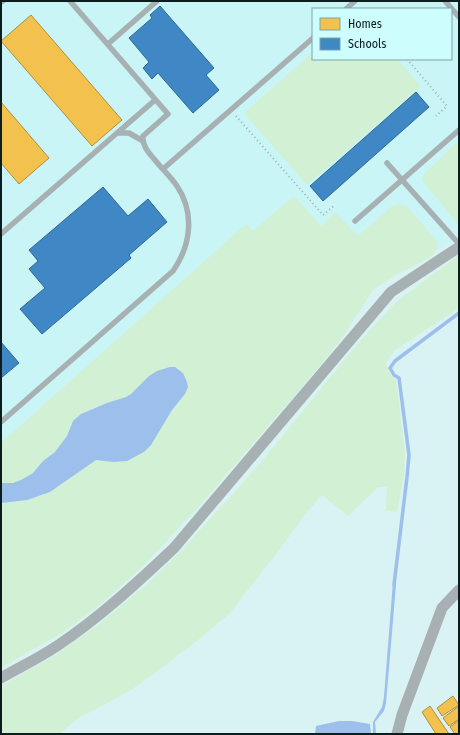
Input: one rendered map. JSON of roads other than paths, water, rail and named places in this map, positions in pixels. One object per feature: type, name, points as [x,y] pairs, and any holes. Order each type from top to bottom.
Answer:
[{"type":"street","points":[[1,678],[56,646],[94,619],[174,548],[391,292],[459,246]]},
{"type":"street","points":[[397,734],[402,715],[442,608],[459,590]]},
{"type":"lane","points":[[1,422],[173,271],[181,260],[189,229],[187,211],[183,197],[177,186],[147,150],[143,141],[143,136],[168,114],[70,1]]},
{"type":"lane","points":[[108,44],[157,1]]},
{"type":"lane","points":[[347,8],[356,1]]},
{"type":"lane","points":[[452,9],[459,17]]},
{"type":"lane","points":[[163,169],[312,39]]},
{"type":"lane","points":[[1,234],[155,100]]},
{"type":"lane","points":[[355,221],[459,130]]},
{"type":"lane","points":[[118,133],[129,133],[143,141]]},
{"type":"lane","points":[[387,163],[459,246]]},
{"type":"water","points":[[175,367],[183,373],[188,387],[185,394],[172,410],[151,445],[144,452],[127,461],[114,462],[96,460],[50,492],[27,500],[1,503],[1,483],[13,483],[33,473],[43,461],[55,452],[67,436],[73,421],[81,414],[126,397],[149,376],[157,371]]},
{"type":"water","points":[[393,581],[396,581],[396,585],[386,703],[384,711],[375,722],[376,734],[373,734],[373,722],[382,707],[384,697]]},
{"type":"water","points":[[339,721],[352,721],[370,724],[371,734],[315,734],[316,726]]},
{"type":"waterway","points":[[394,585],[409,455],[399,378],[394,375],[390,368],[395,361],[459,313]]}]
